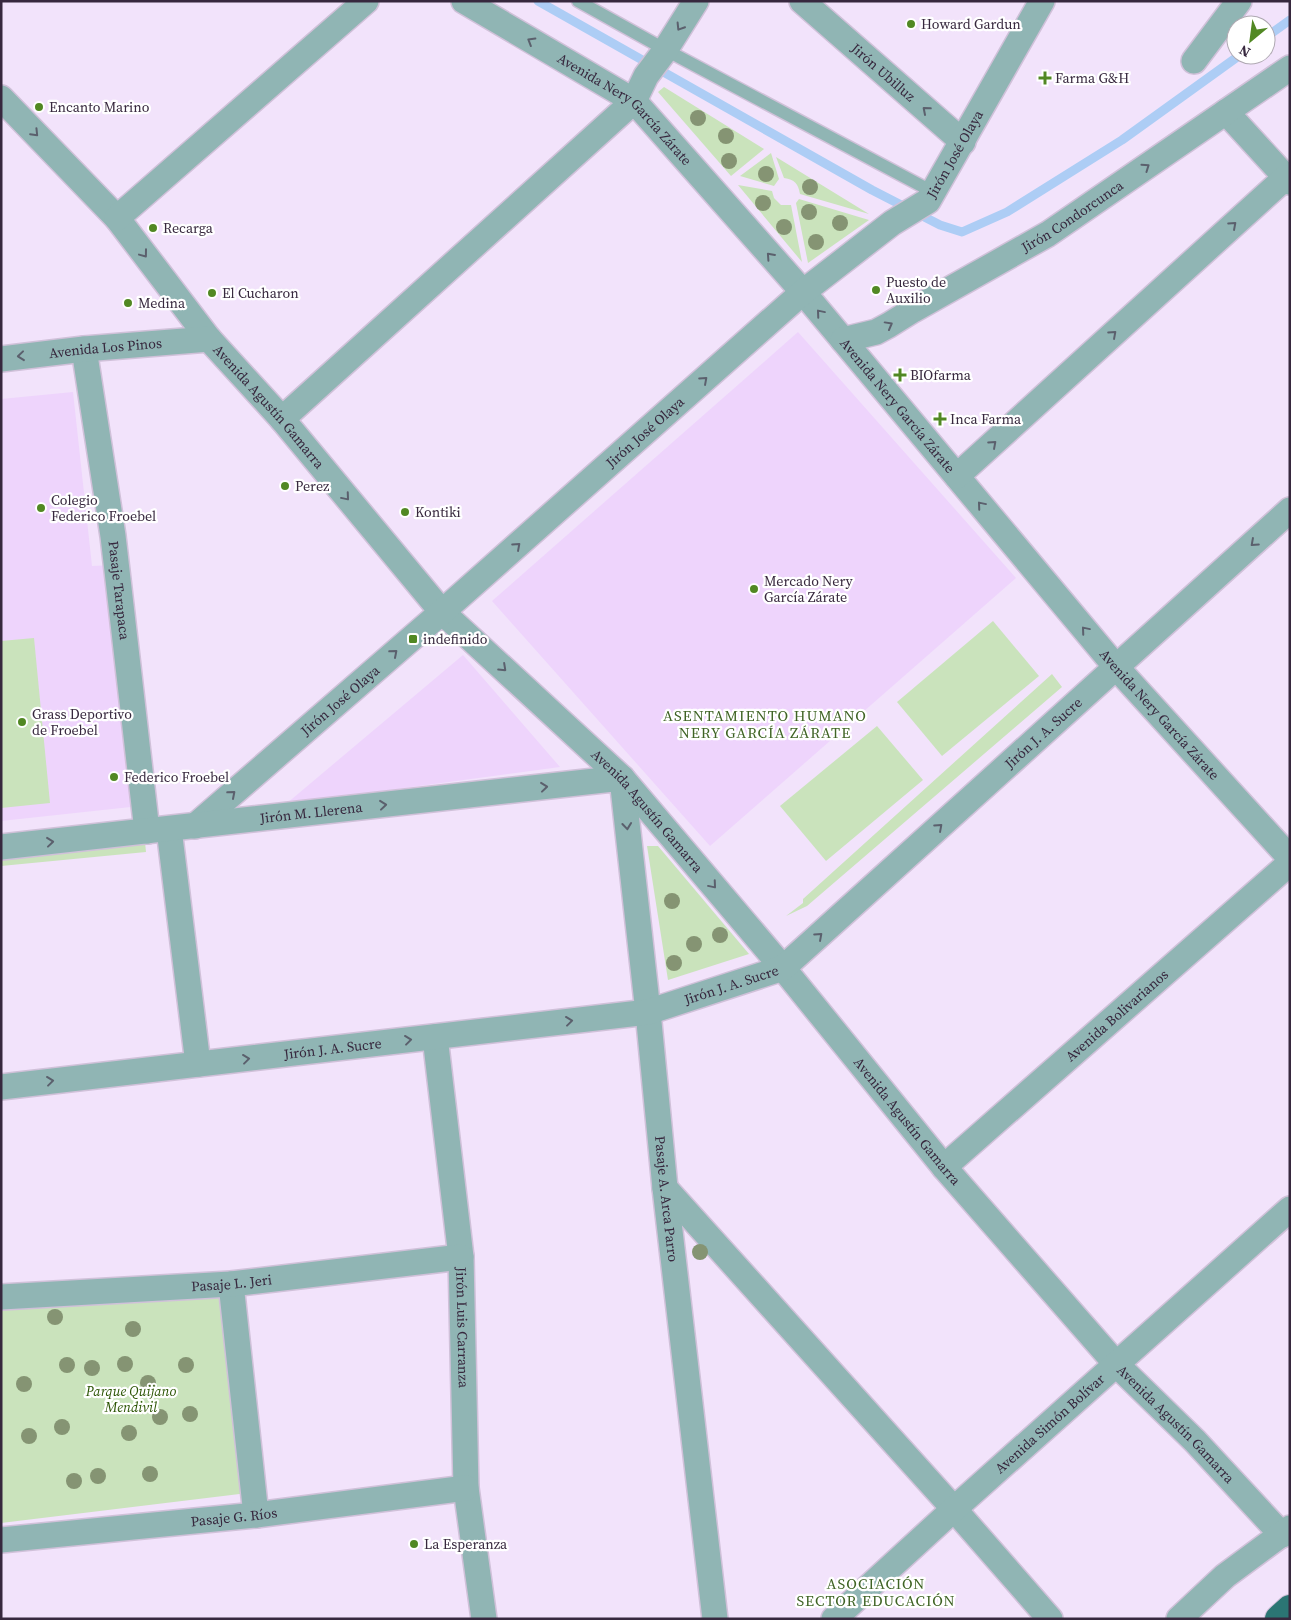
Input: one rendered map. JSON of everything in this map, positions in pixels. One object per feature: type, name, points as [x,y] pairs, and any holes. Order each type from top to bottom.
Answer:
[{"type":"highway","points":[[1279,1619],[1290,1609]]},
{"type":"street","points":[[117,218],[366,1]]},
{"type":"street","name":"Avenida Nery García Zárate","points":[[464,1],[634,101],[803,292],[1116,667],[1290,858]]},
{"type":"street","points":[[282,419],[634,101],[646,76],[665,51],[696,1]]},
{"type":"street","name":"Jirón Ubilluz","points":[[802,1],[963,142]]},
{"type":"street","name":"Jirón José Olaya","points":[[195,826],[442,612],[803,292],[930,196],[963,142],[1042,1]]},
{"type":"street","points":[[1194,61],[1239,1]]},
{"type":"street","name":"Jirón Condorcunca","points":[[843,340],[876,332],[1048,234],[1290,68]]},
{"type":"street","name":"Avenida Agustín Gamarra","points":[[1,98],[117,218],[209,339],[282,419],[442,612],[622,778],[783,968],[944,1167],[1117,1365],[1286,1531]]},
{"type":"street","points":[[957,476],[1288,180],[1226,112]]},
{"type":"street","name":"Avenida Los Pinos","points":[[1,359],[84,349],[209,339]]},
{"type":"street","name":"Pasaje Tarapaca","points":[[84,349],[158,830],[198,1064]]},
{"type":"street","name":"Jirón J. A. Sucre","points":[[1,1087],[648,1012],[783,968],[1290,510]]},
{"type":"street","name":"Jirón M. Llerena","points":[[1,847],[622,778]]},
{"type":"street","name":"Pasaje A. Arca Parro","points":[[622,778],[665,1188],[715,1619]]},
{"type":"street","name":"Avenida Bolivarianos","points":[[944,1167],[1290,863]]},
{"type":"street","name":"Jirón Luis Carranza","points":[[435,1037],[461,1257],[466,1488],[484,1619]]},
{"type":"street","points":[[665,1188],[954,1509],[1050,1619]]},
{"type":"street","name":"Avenida Simón Bolívar","points":[[834,1619],[954,1509],[1290,1209]]},
{"type":"street","name":"Pasaje L. Jeri","points":[[1,1297],[231,1284],[461,1257]]},
{"type":"street","points":[[231,1284],[256,1515]]},
{"type":"street","name":"Pasaje G. Ríos","points":[[1,1540],[256,1515],[466,1488]]},
{"type":"street","points":[[1179,1619],[1225,1576],[1286,1531]]},
{"type":"lane","points":[[578,1],[665,51],[930,196]]},
{"type":"shaded area","name":"Mercado Nery García Zárate","points":[[798,332],[1016,578],[710,846],[492,601]]},
{"type":"shaded area","points":[[73,392],[92,566],[113,565],[140,806],[1,821],[1,399]]},
{"type":"shaded area","points":[[463,655],[560,767],[286,804]]},
{"type":"green space","points":[[664,87],[764,149],[731,176],[658,92]]},
{"type":"green space","points":[[771,153],[779,179],[774,186],[740,176]]},
{"type":"green space","points":[[776,157],[869,214],[800,194],[795,183],[784,178]]},
{"type":"green space","points":[[738,185],[772,191],[774,198],[781,205],[791,205],[802,262]]},
{"type":"green space","points":[[799,199],[869,220],[808,263],[796,203]]},
{"type":"green space","points":[[993,621],[1039,676],[942,756],[897,702]]},
{"type":"green space","name":"Grass Deportivo de Froebel","points":[[34,638],[50,803],[1,808],[1,641]]},
{"type":"green space","points":[[1052,674],[1062,687],[807,906],[786,916],[803,903],[803,899]]},
{"type":"green space","points":[[877,726],[923,780],[826,861],[780,806]]},
{"type":"green space","points":[[145,842],[146,852],[1,866],[1,856]]},
{"type":"green space","points":[[647,846],[658,846],[749,954],[668,980]]},
{"type":"green space","name":"Parque Quijano Mendivil","points":[[230,1280],[257,1492],[1,1523],[1,1308]]},
{"type":"waterway","points":[[538,1],[872,190],[940,225],[962,232],[1007,212],[1122,140],[1226,65]]},
{"type":"waterway","points":[[1276,30],[1290,20]]},
{"type":"place","name":"Howard Gardun","points":[[911,24]]},
{"type":"place","name":"Farma G&H","points":[[1045,78]]},
{"type":"place","name":"Encanto Marino","points":[[39,107]]},
{"type":"place","name":"Recarga","points":[[153,228]]},
{"type":"place","name":"Puesto de Auxilio","points":[[876,290]]},
{"type":"place","name":"El Cucharon","points":[[212,293]]},
{"type":"place","name":"Medina","points":[[128,303]]},
{"type":"place","name":"BIOfarma","points":[[900,375]]},
{"type":"place","name":"Inca Farma","points":[[940,419]]},
{"type":"place","name":"Perez","points":[[285,486]]},
{"type":"place","name":"Colegio Federico Froebel","points":[[41,508]]},
{"type":"place","name":"Kontiki","points":[[405,512]]},
{"type":"place","name":"Mercado Nery García Zárate","points":[[754,589]]},
{"type":"place","name":"indefinido","points":[[413,639]]},
{"type":"place","name":"Grass Deportivo de Froebel","points":[[22,722]]},
{"type":"place","name":"Federico Froebel","points":[[114,777]]},
{"type":"place","name":"La Esperanza","points":[[414,1544]]},
{"type":"district","name":"ASENTAMIENTO HUMANO NERY GARCÍA ZÁRATE","points":[[765,724]]},
{"type":"district","name":"ASOCIACIÓN SECTOR EDUCACIÓN","points":[[876,1592]]}]
